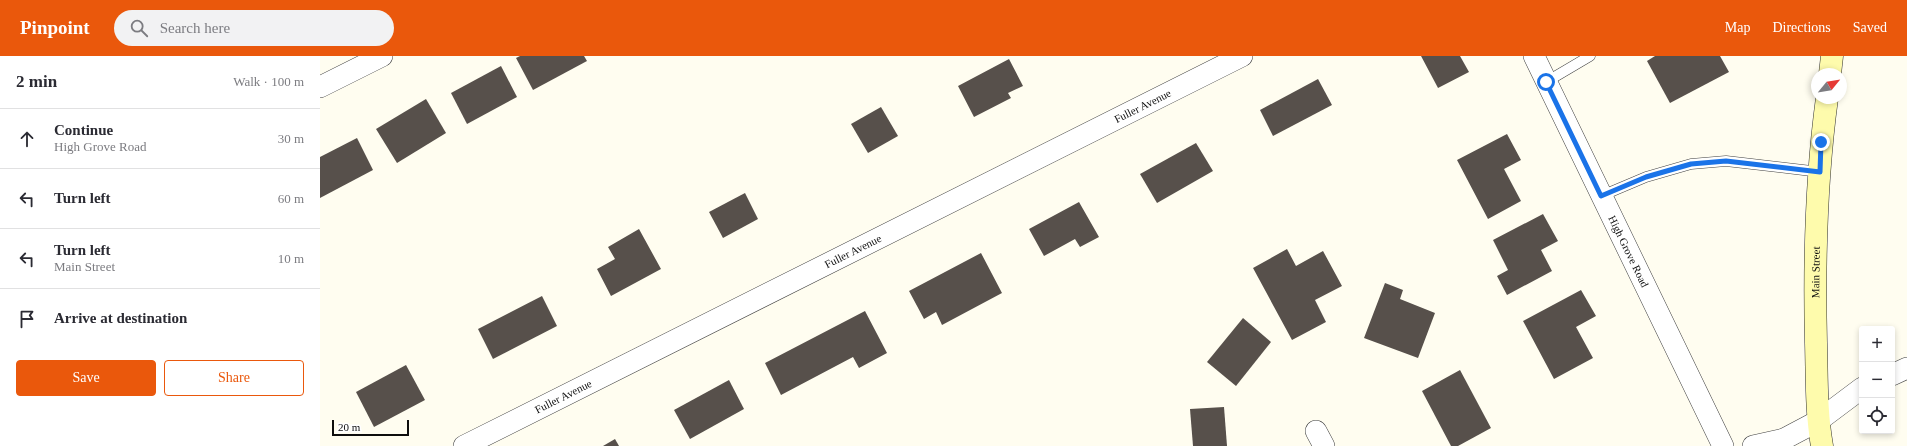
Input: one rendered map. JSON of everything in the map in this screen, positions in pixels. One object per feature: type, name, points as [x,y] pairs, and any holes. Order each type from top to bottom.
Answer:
[{"type":"main road","points":[[1831,68],[1832,56]]},
{"type":"main road","name":"Main Street","points":[[1822,446],[1818,421],[1814,284],[1821,142],[1826,104]]},
{"type":"street","points":[[320,87],[382,56]]},
{"type":"street","name":"Fuller Avenue","points":[[464,446],[1242,56]]},
{"type":"street","name":"High Grove Road","points":[[1534,56],[1723,446]]},
{"type":"street","points":[[1895,374],[1907,368]]},
{"type":"street","points":[[1753,446],[1784,439],[1818,421],[1859,390]]},
{"type":"lane","points":[[1546,82],[1590,56]]},
{"type":"lane","points":[[1601,196],[1646,177],[1698,164],[1726,161],[1820,172]]},
{"type":"building","points":[[520,56],[584,56],[587,61],[533,90],[516,58]]},
{"type":"building","points":[[1421,56],[1460,56],[1469,72],[1438,88]]},
{"type":"building","points":[[1655,56],[1720,56],[1729,72],[1670,103],[1647,61]]},
{"type":"building","points":[[1009,59],[1023,86],[1008,93],[1011,98],[974,117],[958,86]]},
{"type":"building","points":[[501,66],[517,97],[467,124],[451,93]]},
{"type":"building","points":[[1318,79],[1332,105],[1273,136],[1260,110]]},
{"type":"building","points":[[426,99],[446,133],[397,163],[376,129]]},
{"type":"building","points":[[881,107],[898,136],[868,153],[851,124]]},
{"type":"building","points":[[1507,134],[1521,160],[1504,169],[1521,201],[1488,219],[1457,160]]},
{"type":"building","points":[[357,138],[373,170],[320,198],[320,157]]},
{"type":"building","points":[[1196,143],[1213,171],[1157,203],[1140,174]]},
{"type":"building","points":[[745,193],[758,219],[723,238],[709,212]]},
{"type":"building","points":[[1079,202],[1099,237],[1080,247],[1075,239],[1044,256],[1029,229]]},
{"type":"building","points":[[1543,214],[1558,241],[1541,250],[1552,271],[1507,295],[1497,276],[1508,270],[1493,240]]},
{"type":"building","points":[[639,229],[661,269],[611,296],[597,269],[615,259],[608,247]]},
{"type":"building","points":[[1287,249],[1296,266],[1323,251],[1342,286],[1315,300],[1326,322],[1292,340],[1253,268]]},
{"type":"building","points":[[981,253],[1002,293],[942,325],[936,312],[924,319],[909,291]]},
{"type":"building","points":[[1385,283],[1403,290],[1400,299],[1435,313],[1418,358],[1364,338]]},
{"type":"building","points":[[1581,290],[1596,316],[1576,327],[1593,358],[1554,379],[1523,321]]},
{"type":"building","points":[[542,296],[557,326],[493,359],[478,329]]},
{"type":"building","points":[[865,311],[887,353],[859,368],[853,357],[781,395],[765,363]]},
{"type":"building","points":[[1243,318],[1271,342],[1236,386],[1207,362]]},
{"type":"building","points":[[406,365],[425,400],[374,427],[356,392]]},
{"type":"building","points":[[1460,370],[1491,428],[1458,446],[1451,446],[1422,391]]},
{"type":"building","points":[[729,380],[744,409],[690,439],[674,410]]},
{"type":"building","points":[[1224,407],[1227,446],[1193,446],[1190,409]]},
{"type":"building","points":[[615,439],[619,446],[603,446]]},
{"type":"route","points":[[1546,82],[1601,196],[1646,177],[1691,164],[1726,161],[1820,172],[1821,142]]}]
